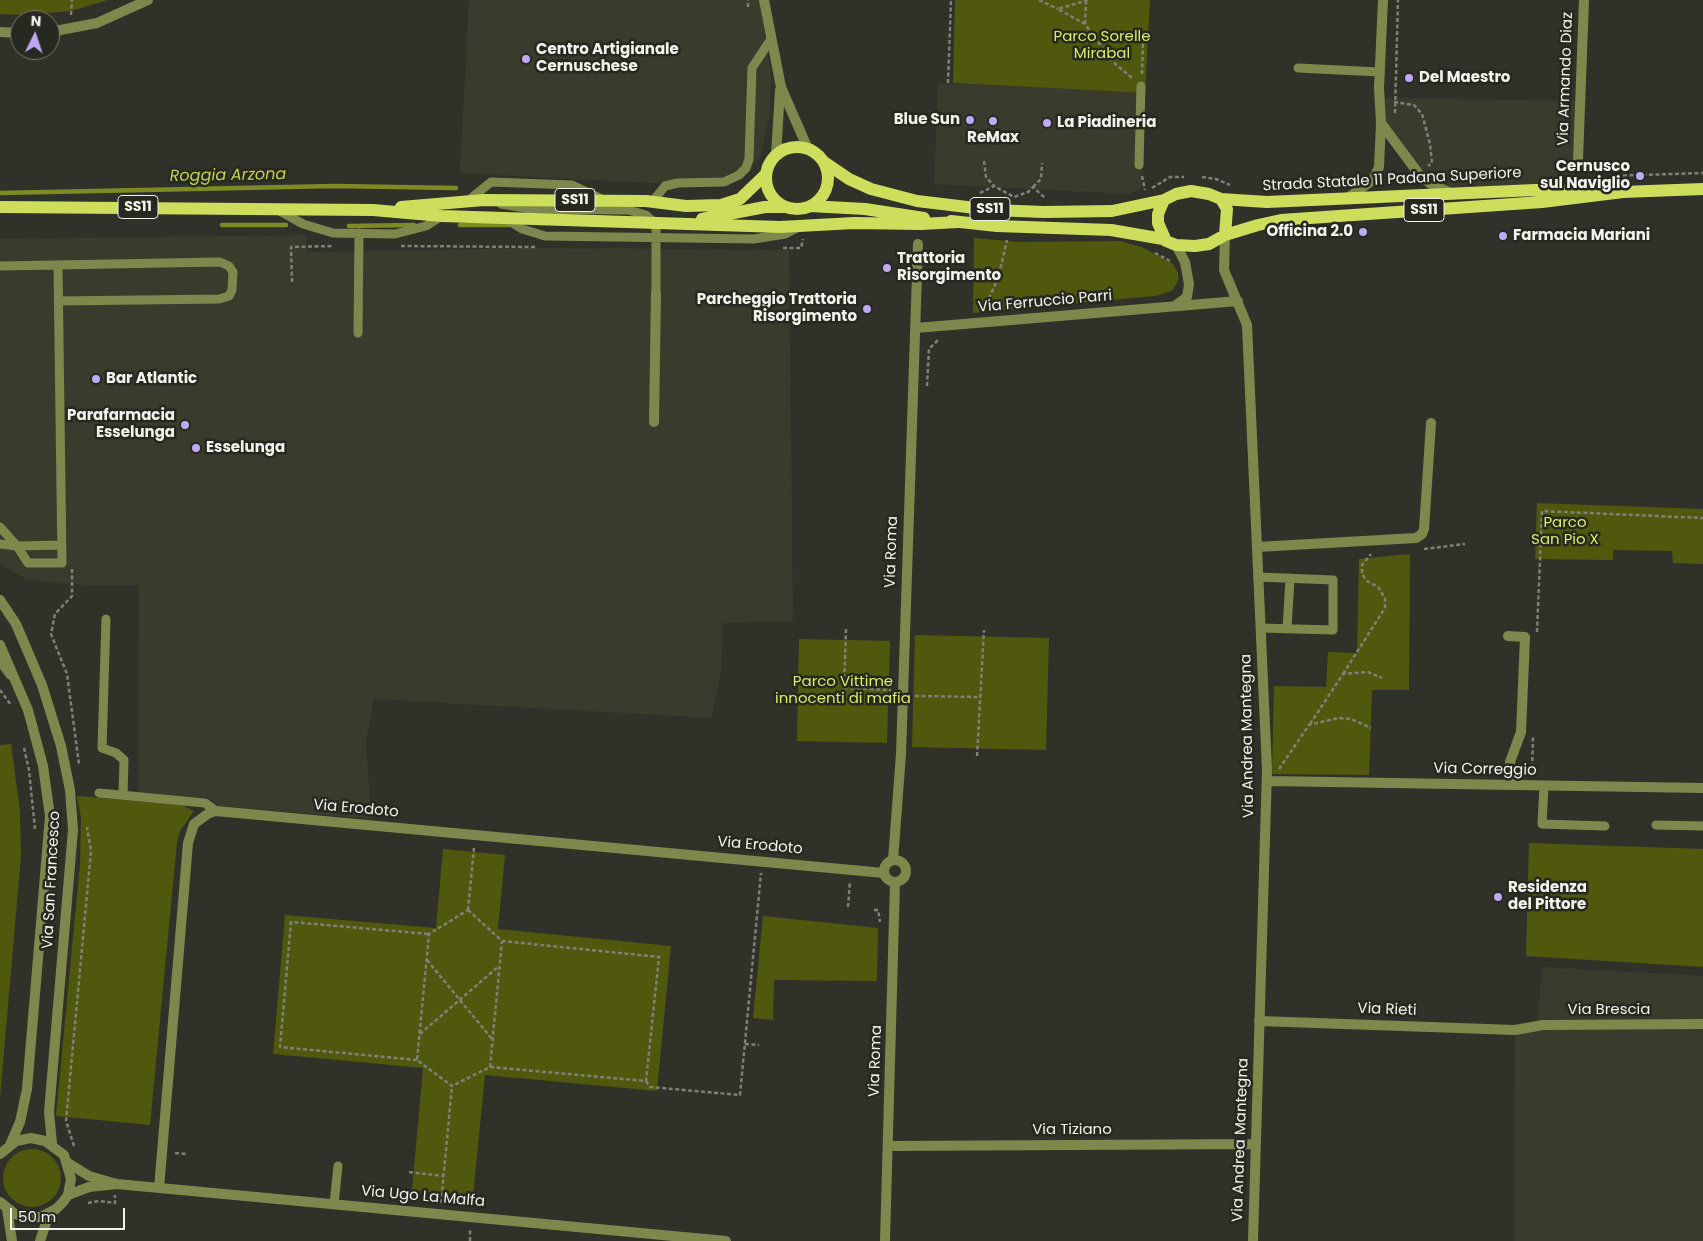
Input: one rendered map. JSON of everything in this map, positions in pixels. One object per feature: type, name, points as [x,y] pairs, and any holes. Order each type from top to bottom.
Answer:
[{"type":"main road","points":[[776,155],[791,148],[808,149]]},
{"type":"main road","name":"SS11","points":[[808,149],[855,182],[878,192],[917,201],[1023,212],[1104,211],[1134,208],[1164,200]]},
{"type":"main road","name":"SS11","points":[[373,210],[469,200],[653,201],[686,206],[727,204],[744,196],[766,174],[769,164],[776,155]]},
{"type":"main road","points":[[810,206],[821,200],[826,189],[828,178],[824,162]]},
{"type":"main road","points":[[766,174],[770,194],[784,207]]},
{"type":"main road","name":"Strada Statale 11 Padana Superiore","points":[[1164,200],[1176,194],[1191,191],[1210,194],[1221,199],[1267,202],[1559,189],[1623,192],[1703,189]]},
{"type":"main road","name":"Strada Statale 11 Padana Superiore","points":[[1163,239],[1176,245],[1210,244],[1226,235],[1281,220],[1542,202],[1623,192]]},
{"type":"main road","points":[[1221,199],[1228,215],[1226,235]]},
{"type":"main road","points":[[1163,239],[1157,219],[1164,200]]},
{"type":"main road","name":"SS11","points":[[675,224],[765,207],[794,209],[810,206],[865,209],[958,222],[1010,226],[1107,229],[1163,239]]},
{"type":"main road","name":"SS11","points":[[0,207],[373,210],[506,219],[802,226],[854,223],[921,224],[958,222]]},
{"type":"street","points":[[60,30],[97,23],[148,0]]},
{"type":"street","points":[[764,0],[781,87],[808,149]]},
{"type":"street","points":[[1346,199],[1368,183],[1378,172],[1381,123],[1380,72],[1383,0]]},
{"type":"street","name":"Via Armando Diaz","points":[[1578,160],[1584,0]]},
{"type":"street","points":[[776,155],[781,87]]},
{"type":"street","points":[[1381,123],[1431,184],[1455,194]]},
{"type":"street","name":"Via Andrea Mantegna","points":[[1226,235],[1224,270],[1247,325],[1267,778],[1253,1241]]},
{"type":"street","name":"Via Roma","points":[[893,860],[903,693],[918,244]]},
{"type":"street","points":[[1176,245],[1185,262],[1189,284],[1187,297],[1176,305]]},
{"type":"street","points":[[654,422],[656,293]]},
{"type":"street","name":"Via Ferruccio Parri","points":[[916,328],[1238,301]]},
{"type":"street","points":[[1257,547],[1416,538],[1422,534],[1424,530],[1432,423]]},
{"type":"street","name":"Via San Francesco","points":[[0,600],[16,624],[42,685],[61,746],[70,790],[72,843],[48,1119],[52,1144]]},
{"type":"street","points":[[1508,636],[1525,637],[1521,732],[1510,762],[1509,785]]},
{"type":"street","name":"Via San Francesco","points":[[0,645],[28,710],[43,766],[50,816],[27,1089],[20,1122],[10,1145]]},
{"type":"street","name":"Via Correggio","points":[[1267,778],[1544,786],[1703,788]]},
{"type":"street","points":[[159,1188],[188,843],[192,830],[198,820],[216,811]]},
{"type":"street","name":"Via Erodoto","points":[[216,811],[884,873]]},
{"type":"street","points":[[893,860],[901,862],[906,870],[904,879],[895,882],[888,879],[884,873],[886,865],[893,860]]},
{"type":"street","name":"Via Roma","points":[[885,1241],[895,882]]},
{"type":"street","name":"Via Rieti","points":[[1259,1021],[1515,1030]]},
{"type":"street","name":"Via Brescia","points":[[1515,1030],[1543,1025],[1703,1024]]},
{"type":"street","points":[[0,1154],[10,1145],[31,1138],[52,1144]]},
{"type":"street","name":"Via Ugo La Malfa","points":[[52,1144],[59,1149],[68,1163],[89,1176],[117,1184],[726,1241]]},
{"type":"street","name":"Via Tiziano","points":[[888,1146],[1256,1144]]},
{"type":"street","points":[[4,1205],[23,1217],[41,1217],[49,1214],[68,1195],[71,1179],[68,1163]]},
{"type":"street","name":"Via Ugo La Malfa","points":[[68,1195],[89,1187],[117,1184]]},
{"type":"street","points":[[4,1205],[12,1241]]},
{"type":"street","points":[[40,1241],[49,1214]]},
{"type":"lane","points":[[653,201],[665,186],[678,183],[724,182],[739,175],[746,168],[749,159],[752,68],[771,39]]},
{"type":"lane","points":[[1298,68],[1380,72]]},
{"type":"lane","points":[[1139,165],[1141,86]]},
{"type":"lane","points":[[469,200],[491,182],[572,185],[605,200]]},
{"type":"lane","points":[[484,200],[525,208],[633,211],[646,215],[655,223],[656,293]]},
{"type":"lane","points":[[276,208],[303,224],[332,233],[394,234],[426,226],[442,216]]},
{"type":"lane","points":[[506,219],[522,229],[545,236],[754,239],[785,234],[802,226]]},
{"type":"lane","points":[[358,333],[359,233]]},
{"type":"lane","points":[[0,266],[220,262],[229,266],[233,272],[232,290],[229,296],[219,299],[58,301]]},
{"type":"lane","points":[[0,527],[18,546],[28,563],[62,563],[58,265]]},
{"type":"lane","points":[[0,544],[18,546],[62,545]]},
{"type":"lane","points":[[1258,577],[1334,580],[1332,630],[1261,628]]},
{"type":"lane","points":[[1287,628],[1290,578]]},
{"type":"lane","points":[[106,619],[102,748],[116,752],[124,760],[123,795]]},
{"type":"lane","points":[[0,661],[19,688]]},
{"type":"lane","points":[[1544,786],[1542,824],[1606,826]]},
{"type":"lane","points":[[99,794],[205,803],[216,811]]},
{"type":"lane","points":[[1656,824],[1703,826]]},
{"type":"lane","points":[[334,1204],[338,1166]]},
{"type":"path","points":[[748,0],[748,7]]},
{"type":"path","points":[[948,83],[951,0]]},
{"type":"path","points":[[1039,0],[1085,24],[1113,62],[1141,86]]},
{"type":"path","points":[[1395,116],[1398,0]]},
{"type":"path","points":[[1058,9],[1087,1],[1085,24]]},
{"type":"path","points":[[1141,86],[1143,41]]},
{"type":"path","points":[[1378,172],[1403,182],[1432,163],[1430,144],[1422,114],[1414,105],[1394,102]]},
{"type":"path","points":[[984,161],[986,177],[994,186],[1014,197],[1028,192],[1041,179],[1042,163]]},
{"type":"path","points":[[1139,165],[1146,192]]},
{"type":"path","points":[[1141,194],[1170,177],[1187,177]]},
{"type":"path","points":[[1196,177],[1216,179],[1237,188]]},
{"type":"path","points":[[976,194],[994,186]]},
{"type":"path","points":[[1033,187],[1043,197],[1051,200]]},
{"type":"path","points":[[991,313],[981,314],[998,279],[1006,248],[1007,238],[999,237]]},
{"type":"path","points":[[1149,250],[1173,262]]},
{"type":"path","points":[[927,390],[929,348],[940,338],[945,337]]},
{"type":"path","points":[[1540,556],[1542,511],[1703,518]]},
{"type":"path","points":[[1267,778],[1283,765],[1385,608],[1385,598],[1378,587],[1367,582],[1362,574],[1362,565],[1371,554]]},
{"type":"path","points":[[846,629],[844,688],[903,693],[914,696],[981,697]]},
{"type":"path","points":[[977,756],[984,630]]},
{"type":"path","points":[[1343,674],[1368,672],[1382,678]]},
{"type":"path","points":[[914,705],[915,687]]},
{"type":"path","points":[[0,690],[12,707]]},
{"type":"path","points":[[1309,725],[1338,718],[1351,719],[1371,728]]},
{"type":"path","points":[[23,746],[29,770],[35,831]]},
{"type":"path","points":[[468,910],[474,848]]},
{"type":"path","points":[[468,910],[502,940],[659,957],[646,1081],[650,1087],[740,1095],[762,862]]},
{"type":"path","points":[[848,907],[850,879]]},
{"type":"path","points":[[452,1086],[417,1060],[280,1047],[291,922],[429,934],[468,910]]},
{"type":"path","points":[[874,910],[878,910],[880,922]]},
{"type":"path","points":[[417,1060],[429,934]]},
{"type":"path","points":[[490,1067],[502,940]]},
{"type":"path","points":[[427,960],[493,1040]]},
{"type":"path","points":[[419,1035],[500,965]]},
{"type":"path","points":[[745,1044],[759,1045]]},
{"type":"path","points":[[452,1086],[490,1067],[646,1081]]},
{"type":"path","points":[[440,1214],[452,1086]]},
{"type":"path","points":[[50,1092],[69,1093]]},
{"type":"path","points":[[409,1172],[444,1176]]},
{"type":"shaded area","points":[[469,0],[761,0],[771,77],[770,114],[760,158],[728,187],[460,173]]},
{"type":"shaded area","points":[[938,83],[1145,93],[1141,189],[1128,194],[934,184]]},
{"type":"shaded area","points":[[1384,98],[1576,101],[1575,183],[1455,189],[1432,182],[1412,163],[1386,121]]},
{"type":"shaded area","points":[[306,235],[307,252],[535,248],[789,250],[793,621],[723,623],[721,672],[711,718],[374,699],[366,741],[371,819],[219,806],[209,798],[138,793],[139,585],[83,585],[45,582],[26,579],[0,564],[0,239]]},
{"type":"shaded area","points":[[1542,967],[1703,976],[1703,1241],[1514,1241],[1515,1030],[1537,1030]]},
{"type":"green space","points":[[0,0],[108,0],[71,11],[10,10],[10,14],[0,14]]},
{"type":"green space","name":"Parco Sorelle Mirabal","points":[[955,0],[1150,0],[1145,93],[953,83]]},
{"type":"green space","points":[[974,238],[1019,242],[1121,241],[1144,248],[1173,264],[1178,273],[1178,281],[1172,291],[1155,296],[973,313]]},
{"type":"green space","name":"Parco San Pio X","points":[[1537,503],[1703,509],[1703,564],[1673,563],[1672,551],[1613,550],[1613,560],[1535,559]]},
{"type":"green space","points":[[1410,554],[1409,690],[1372,690],[1369,775],[1272,774],[1274,686],[1326,687],[1328,652],[1357,653],[1359,559]]},
{"type":"green space","points":[[915,635],[1049,638],[1046,750],[912,747]]},
{"type":"green space","name":"Parco Vittime innocenti di mafia","points":[[799,639],[890,641],[887,743],[797,741]]},
{"type":"green space","points":[[11,744],[20,811],[21,856],[0,1098],[0,745]]},
{"type":"green space","points":[[77,796],[182,805],[194,811],[180,831],[177,842],[150,1125],[56,1116],[80,864],[81,818]]},
{"type":"green space","points":[[1529,843],[1703,849],[1703,967],[1526,956]]},
{"type":"green space","points":[[443,849],[505,855],[498,929],[671,946],[657,1091],[485,1075],[473,1196],[412,1190],[423,1068],[273,1054],[285,915],[436,928]]},
{"type":"green space","points":[[763,916],[878,928],[877,981],[774,980],[773,1020],[753,1018]]},
{"type":"green space","points":[[26,1149],[38,1149],[53,1157],[61,1172],[61,1184],[53,1199],[38,1207],[26,1207],[11,1199],[3,1184],[3,1172],[11,1157]]},
{"type":"waterway","name":"Roggia Arzona","points":[[0,193],[335,186],[456,188]]},
{"type":"waterway","points":[[222,225],[286,225]]},
{"type":"waterway","points":[[349,226],[414,225]]},
{"type":"waterway","points":[[460,225],[510,225]]},
{"type":"place","name":"Centro Artigianale Cernuschese","points":[[526,59]]},
{"type":"place","name":"Del Maestro","points":[[1409,78]]},
{"type":"place","name":"Blue Sun","points":[[970,120]]},
{"type":"place","name":"ReMax","points":[[993,121]]},
{"type":"place","name":"La Piadineria","points":[[1047,123]]},
{"type":"place","name":"Cernusco sul Naviglio","points":[[1640,176]]},
{"type":"place","name":"Officina 2.0","points":[[1363,232]]},
{"type":"place","name":"Farmacia Mariani","points":[[1503,236]]},
{"type":"place","name":"Trattoria Risorgimento","points":[[887,268]]},
{"type":"place","name":"Parcheggio Trattoria Risorgimento","points":[[867,309]]},
{"type":"place","name":"Bar Atlantic","points":[[96,379]]},
{"type":"place","name":"Parafarmacia Esselunga","points":[[185,425]]},
{"type":"place","name":"Esselunga","points":[[196,448]]},
{"type":"place","name":"Residenza del Pittore","points":[[1498,897]]}]
